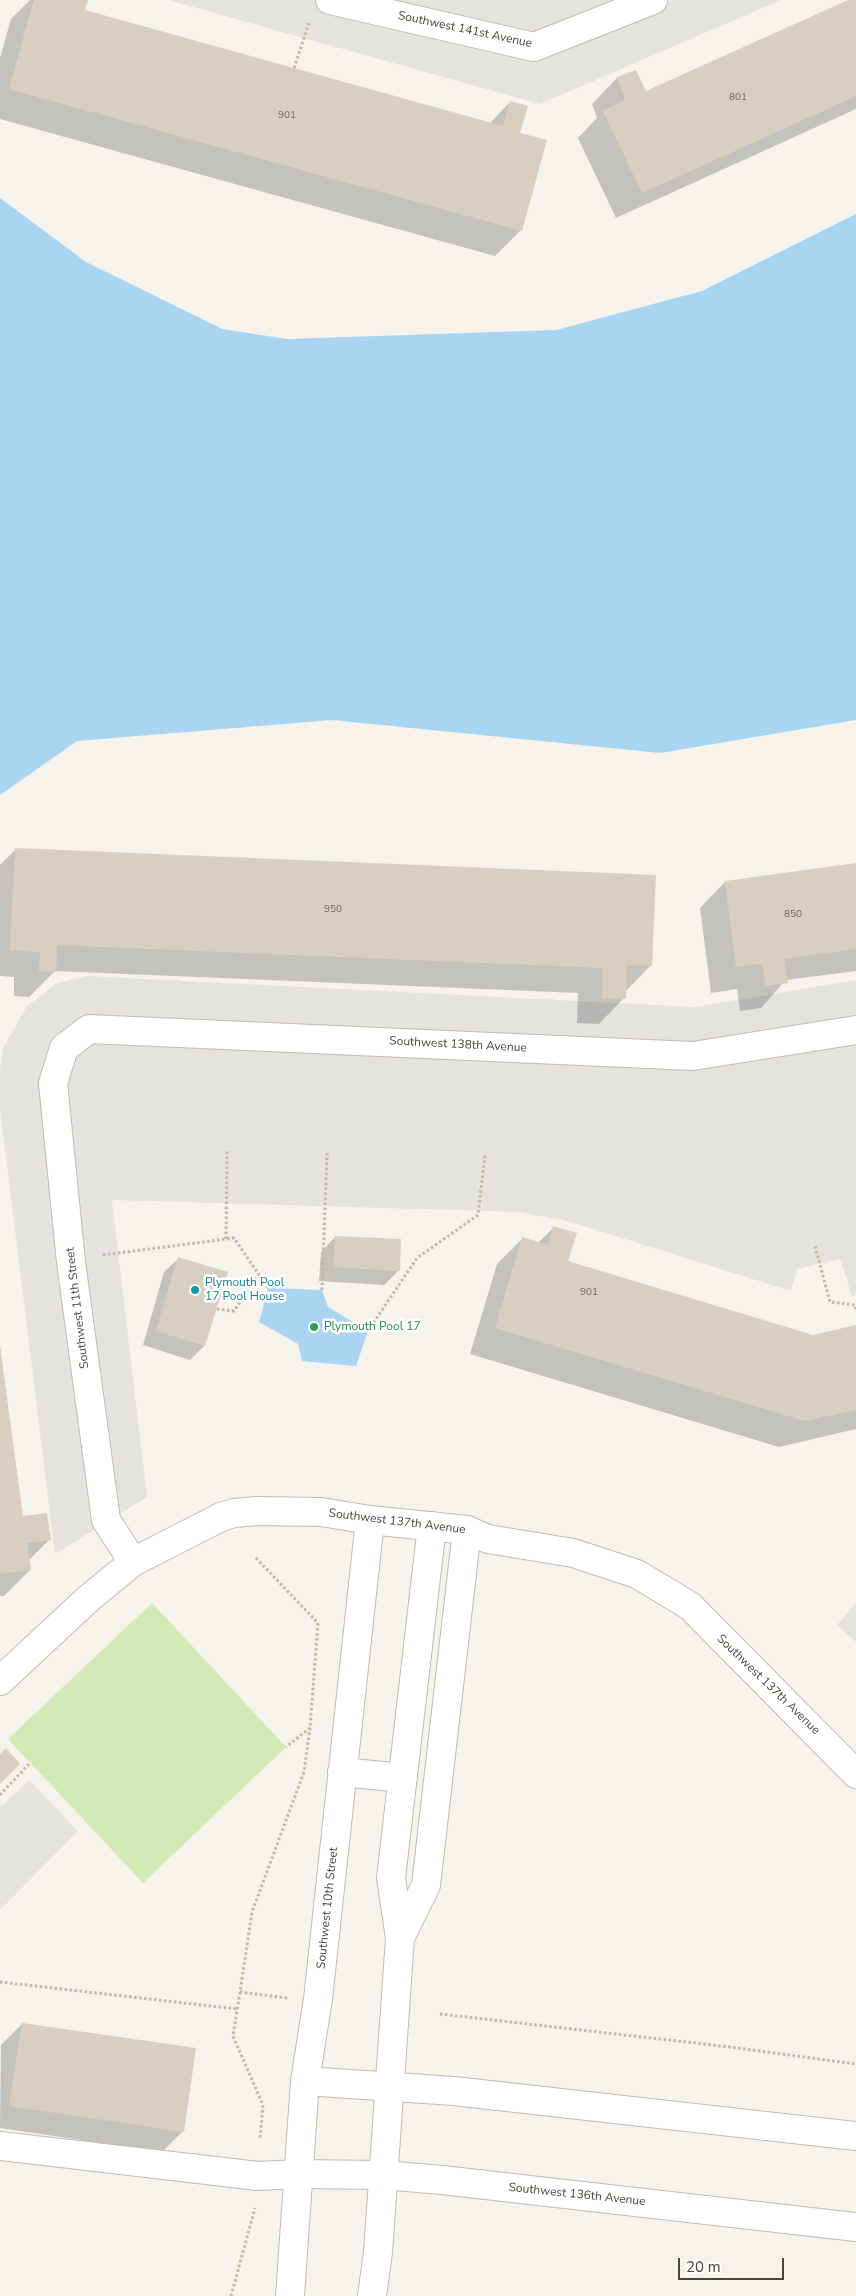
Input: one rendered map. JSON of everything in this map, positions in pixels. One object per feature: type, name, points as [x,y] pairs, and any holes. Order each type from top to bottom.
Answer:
[{"type":"street","name":"Southwest 141st Avenue","points":[[321,8],[534,47],[653,0]]},
{"type":"street","name":"Southwest 138th Avenue","points":[[64,1048],[89,1029],[693,1056],[856,1030]]},
{"type":"street","name":"Southwest 11th Street","points":[[64,1048],[53,1083],[71,1262],[106,1520],[133,1562]]},
{"type":"street","name":"Southwest 137th Avenue","points":[[0,1682],[88,1599],[133,1562],[222,1517],[234,1513],[257,1511],[321,1512],[370,1520],[467,1530],[488,1540],[573,1553],[637,1574],[690,1606],[856,1774]]},
{"type":"street","name":"Southwest 10th Street","points":[[290,2296],[297,2174],[305,2081],[318,2000],[370,1520]]},
{"type":"street","points":[[372,2296],[378,2252],[400,1938],[391,1878],[432,1526]]},
{"type":"street","points":[[400,1938],[426,1886],[467,1530]]},
{"type":"street","points":[[342,1772],[403,1778]]},
{"type":"street","points":[[305,2081],[454,2091],[856,2136]]},
{"type":"street","name":"Southwest 136th Avenue","points":[[0,2146],[258,2176],[297,2174],[383,2175],[856,2227]]},
{"type":"path","points":[[294,68],[321,8]]},
{"type":"path","points":[[226,1239],[227,1151]]},
{"type":"path","points":[[322,1290],[327,1152]]},
{"type":"path","points":[[368,1331],[417,1258],[478,1215],[485,1155]]},
{"type":"path","points":[[71,1262],[118,1252],[234,1238],[268,1288]]},
{"type":"path","points":[[815,1246],[830,1302],[854,1305],[856,1310]]},
{"type":"path","points":[[217,1309],[234,1311],[258,1274]]},
{"type":"path","points":[[256,1558],[318,1623],[310,1728],[304,1772],[270,1858],[252,1912],[233,2036],[264,2105],[260,2139]]},
{"type":"path","points":[[286,1747],[310,1728]]},
{"type":"path","points":[[0,1795],[30,1763]]},
{"type":"path","points":[[0,1982],[237,2009]]},
{"type":"path","points":[[240,1992],[292,1998]]},
{"type":"path","points":[[440,2014],[730,2047],[856,2064]]},
{"type":"path","points":[[231,2296],[255,2207]]},
{"type":"green space","points":[[152,1603],[286,1747],[143,1883],[8,1739]]},
{"type":"shaded area","points":[[168,0],[781,0],[540,104]]},
{"type":"shaded area","points":[[87,976],[695,1007],[856,980],[856,1295],[852,1296],[840,1259],[797,1269],[791,1291],[571,1222],[520,1212],[112,1200],[147,1497],[55,1554],[0,1109],[0,1071],[3,1048],[27,1006],[57,983]]},
{"type":"shaded area","points":[[856,1603],[856,1642],[837,1625]]},
{"type":"shaded area","points":[[29,1780],[78,1831],[0,1910],[0,1805],[2,1806]]},
{"type":"water","points":[[0,198],[86,262],[222,329],[287,339],[556,330],[702,291],[856,214],[856,720],[660,753],[332,720],[77,741],[0,795]]},
{"type":"water","name":"Plymouth Pool 17","points":[[268,1288],[322,1290],[328,1307],[368,1331],[356,1366],[302,1361],[298,1344],[259,1322]]},
{"type":"building","points":[[34,0],[88,0],[85,10],[503,126],[510,101],[528,106],[520,133],[547,140],[522,231],[9,89]]},
{"type":"building","points":[[848,0],[856,0],[856,96],[642,193],[603,111],[625,100],[617,77],[636,70],[646,91]]},
{"type":"building","points":[[15,848],[656,875],[652,966],[627,965],[626,999],[602,998],[603,968],[57,945],[56,972],[39,971],[40,952],[10,950]]},
{"type":"building","points":[[856,863],[856,949],[784,959],[788,983],[766,986],[762,964],[736,967],[725,881]]},
{"type":"building","points":[[553,1226],[577,1233],[568,1261],[813,1335],[856,1325],[856,1410],[805,1421],[495,1328],[522,1237],[548,1245]]},
{"type":"building","points":[[335,1236],[401,1239],[400,1271],[333,1267]]},
{"type":"building","name":"Plymouth Pool 17 Pool House","points":[[178,1257],[228,1272],[205,1346],[156,1331]]},
{"type":"building","points":[[0,1346],[23,1516],[47,1513],[51,1540],[27,1543],[31,1570],[0,1574]]},
{"type":"building","points":[[6,1748],[20,1764],[0,1784],[0,1754]]},
{"type":"building","points":[[22,2023],[196,2048],[184,2132],[9,2106]]},
{"type":"place","name":"Plymouth Pool 17 Pool House","points":[[195,1290]]},
{"type":"place","name":"Plymouth Pool 17","points":[[314,1327]]}]
